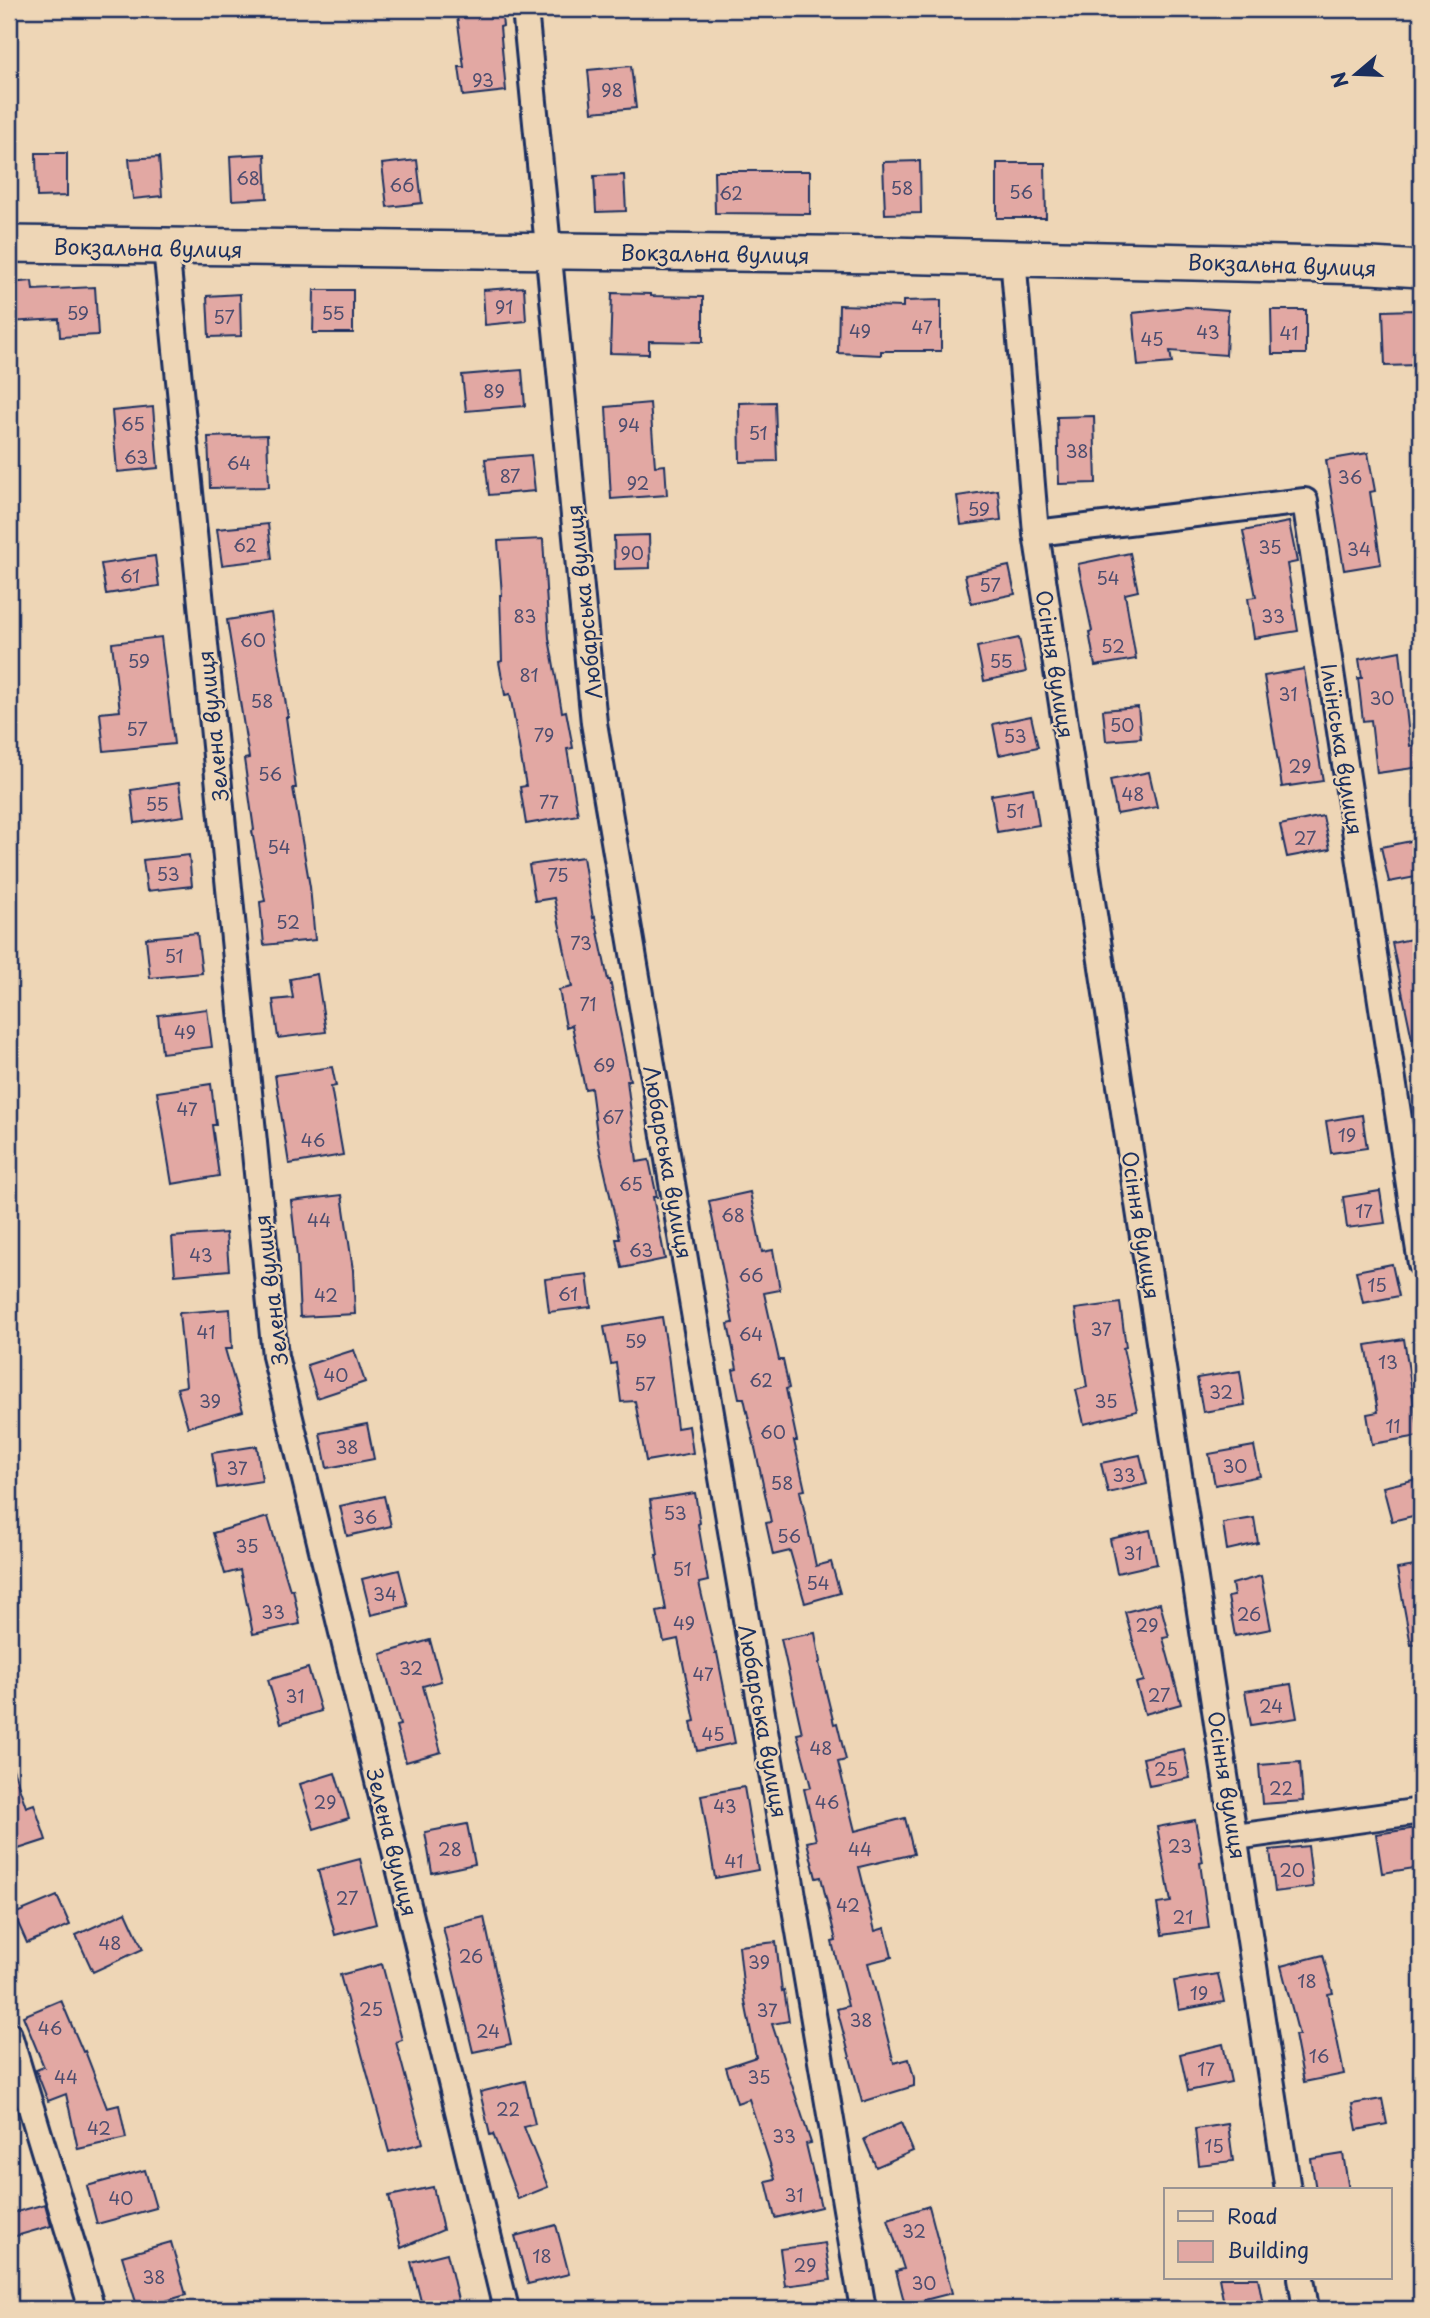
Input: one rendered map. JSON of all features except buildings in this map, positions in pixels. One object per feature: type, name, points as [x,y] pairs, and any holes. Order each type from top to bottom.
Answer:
[{"type":"main road","name":"Вокзальна вулиця","points":[[9,244],[1013,257],[1421,269]]},
{"type":"street","name":"Любарська вулиця","points":[[525,9],[594,723],[863,2309]]},
{"type":"street","name":"Зелена вулиця","points":[[166,248],[275,1356],[506,2309]]},
{"type":"street","name":"Осіння вулиця","points":[[1013,257],[1036,533],[1288,2188]]},
{"type":"street","name":"Ільїнська вулиця","points":[[1036,533],[1305,501],[1421,1264]]},
{"type":"street","points":[[1236,1837],[1421,1811]]},
{"type":"street","points":[[9,2035],[15,2079],[92,2309]]},
{"type":"street","points":[[1301,2280],[1306,2309]]}]
